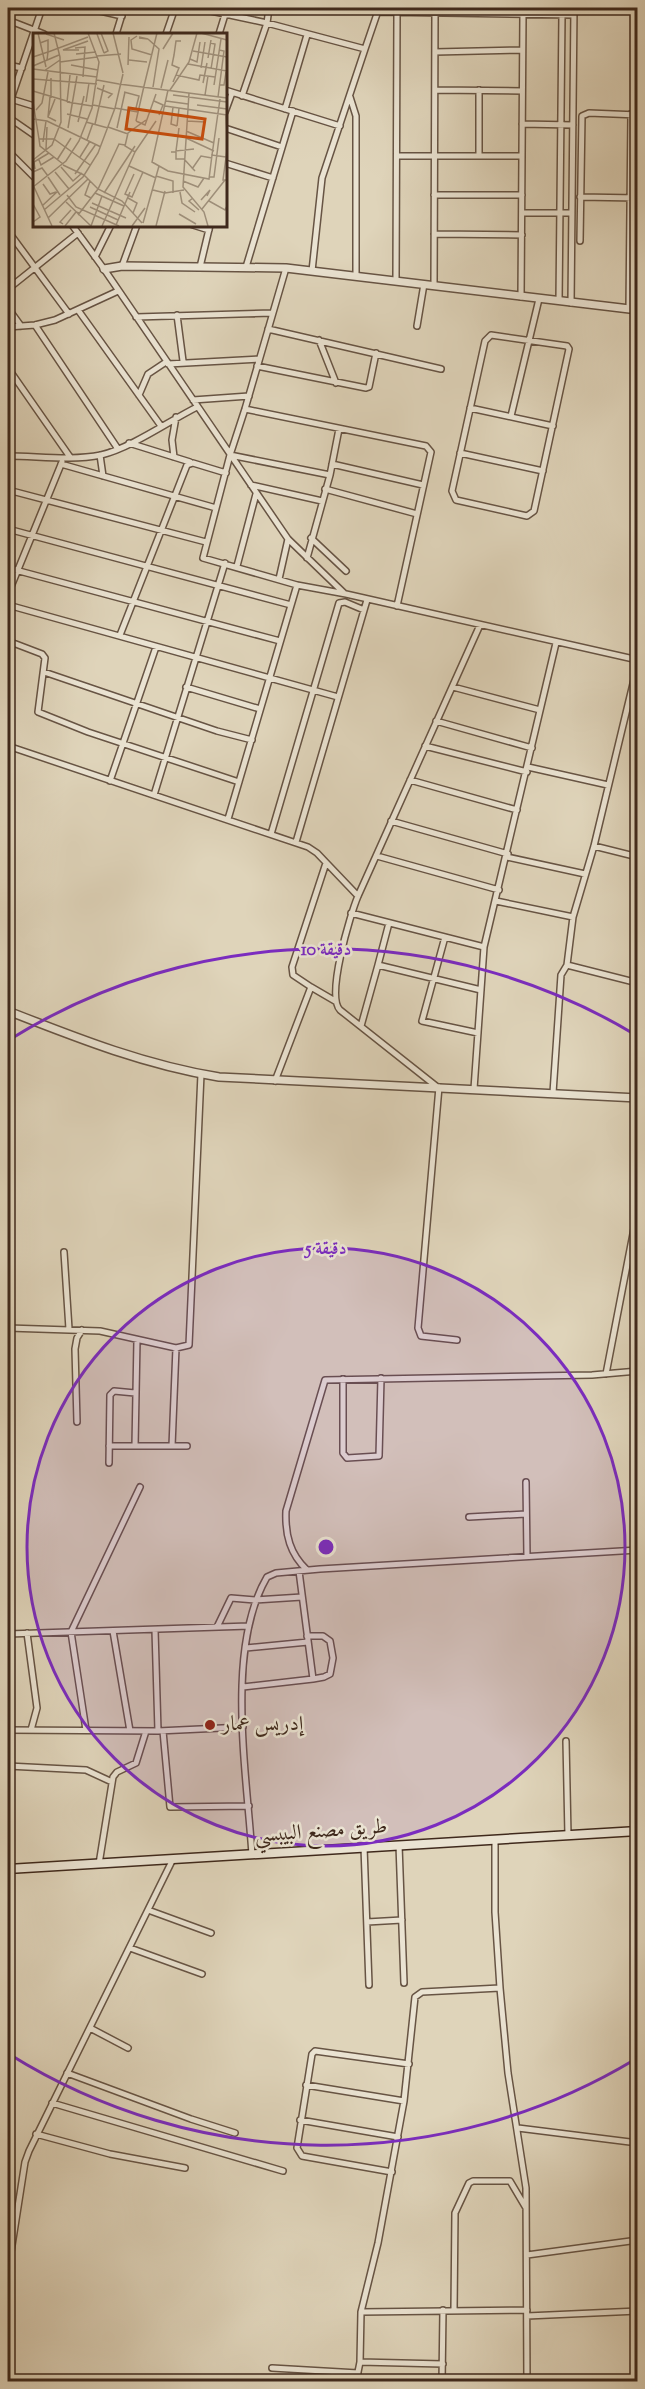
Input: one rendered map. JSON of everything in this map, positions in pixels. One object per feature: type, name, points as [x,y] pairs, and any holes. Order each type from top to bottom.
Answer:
[{"type":"main road","name":"طريق مصنع البيبسي","points":[[8,1869],[638,1831]]},
{"type":"street","points":[[8,108],[42,8]]},
{"type":"street","points":[[87,8],[122,16]]},
{"type":"street","points":[[116,33],[124,8]]},
{"type":"street","points":[[166,33],[175,8]]},
{"type":"street","points":[[197,8],[226,11],[365,50]]},
{"type":"street","points":[[242,96],[267,23],[269,8]]},
{"type":"street","points":[[571,303],[574,8]]},
{"type":"street","points":[[312,271],[322,178],[379,10],[397,13],[491,11],[574,15]]},
{"type":"street","points":[[219,33],[226,11]]},
{"type":"street","points":[[396,281],[397,13]]},
{"type":"street","points":[[434,286],[435,13]]},
{"type":"street","points":[[521,297],[523,14]]},
{"type":"street","points":[[559,302],[562,15]]},
{"type":"street","points":[[8,20],[41,33]]},
{"type":"street","points":[[285,109],[307,35]]},
{"type":"street","points":[[435,52],[522,50]]},
{"type":"street","points":[[8,64],[22,68]]},
{"type":"street","points":[[226,90],[340,126]]},
{"type":"street","points":[[435,90],[522,91]]},
{"type":"street","points":[[478,156],[479,90]]},
{"type":"street","points":[[226,109],[232,93]]},
{"type":"street","points":[[350,97],[356,116],[356,276]]},
{"type":"street","points":[[11,99],[33,106]]},
{"type":"street","points":[[246,267],[293,111]]},
{"type":"street","points":[[580,241],[582,116],[589,113],[634,114],[630,198],[629,309]]},
{"type":"street","points":[[8,117],[33,134]]},
{"type":"street","points":[[522,124],[573,125]]},
{"type":"street","points":[[226,128],[282,147]]},
{"type":"street","points":[[8,151],[33,176]]},
{"type":"street","points":[[397,156],[522,156]]},
{"type":"street","points":[[226,162],[273,178]]},
{"type":"street","points":[[434,195],[522,195]]},
{"type":"street","points":[[580,197],[638,198]]},
{"type":"street","points":[[522,213],[572,213]]},
{"type":"street","points":[[73,226],[288,539],[345,594]]},
{"type":"street","points":[[95,257],[110,226]]},
{"type":"street","points":[[123,266],[137,226]]},
{"type":"street","points":[[200,267],[209,227]]},
{"type":"street","points":[[8,231],[69,314]]},
{"type":"street","points":[[8,289],[78,233]]},
{"type":"street","points":[[434,234],[522,235]]},
{"type":"street","points":[[104,269],[123,266],[286,268],[638,310]]},
{"type":"street","points":[[286,268],[230,454],[203,558],[297,585],[638,662],[594,846],[573,917],[567,966],[561,975],[553,1093]]},
{"type":"street","points":[[417,326],[424,284]]},
{"type":"street","points":[[8,327],[35,325],[69,314],[118,291]]},
{"type":"street","points":[[511,416],[539,299]]},
{"type":"street","points":[[8,308],[21,326]]},
{"type":"street","points":[[78,310],[161,426]]},
{"type":"street","points":[[136,317],[272,313]]},
{"type":"street","points":[[177,315],[183,362]]},
{"type":"street","points":[[35,325],[118,449]]},
{"type":"street","points":[[268,329],[441,369]]},
{"type":"street","points":[[491,335],[530,341],[567,346],[569,349],[534,511],[527,516],[456,500],[452,491],[488,337],[491,335]]},
{"type":"street","points":[[320,340],[336,383]]},
{"type":"street","points":[[257,366],[360,388],[369,387],[376,353]]},
{"type":"street","points":[[139,395],[148,374],[167,363],[259,359]]},
{"type":"street","points":[[8,368],[67,458]]},
{"type":"street","points":[[193,400],[249,396]]},
{"type":"street","points":[[8,448],[10,456],[67,458],[100,455],[118,449],[197,406]]},
{"type":"street","points":[[470,408],[553,426]]},
{"type":"street","points":[[245,409],[430,449],[397,606]]},
{"type":"street","points":[[174,457],[172,440],[176,417]]},
{"type":"street","points":[[307,558],[330,475],[339,429]]},
{"type":"street","points":[[129,443],[226,473]]},
{"type":"street","points":[[460,453],[543,471]]},
{"type":"street","points":[[230,454],[330,475]]},
{"type":"street","points":[[100,455],[103,476]]},
{"type":"street","points":[[8,594],[61,464],[67,458]]},
{"type":"street","points":[[120,635],[190,462]]},
{"type":"street","points":[[61,464],[216,508]]},
{"type":"street","points":[[332,464],[423,485]]},
{"type":"street","points":[[251,485],[322,501]]},
{"type":"street","points":[[325,489],[417,514]]},
{"type":"street","points":[[8,490],[206,542]]},
{"type":"street","points":[[237,566],[256,494]]},
{"type":"street","points":[[8,529],[291,605]]},
{"type":"street","points":[[311,538],[346,571]]},
{"type":"street","points":[[279,579],[288,539]]},
{"type":"street","points":[[154,795],[225,564]]},
{"type":"street","points":[[8,568],[280,641]]},
{"type":"street","points":[[228,819],[297,585]]},
{"type":"street","points":[[296,842],[367,600]]},
{"type":"street","points":[[271,834],[339,603],[345,602],[364,610]]},
{"type":"street","points":[[8,605],[29,613],[120,635],[338,697]]},
{"type":"street","points":[[335,1002],[343,943],[351,913],[480,625]]},
{"type":"street","points":[[8,654],[10,642],[42,654],[45,658],[38,712],[88,732],[124,742],[239,782]]},
{"type":"street","points":[[474,1089],[484,947],[556,643]]},
{"type":"street","points":[[110,781],[156,647]]},
{"type":"street","points":[[44,672],[137,705],[252,740]]},
{"type":"street","points":[[186,687],[260,709]]},
{"type":"street","points":[[453,687],[540,710]]},
{"type":"street","points":[[436,721],[532,748]]},
{"type":"street","points":[[8,746],[313,849],[358,896]]},
{"type":"street","points":[[425,746],[608,785]]},
{"type":"street","points":[[410,780],[517,810]]},
{"type":"street","points":[[391,821],[507,855],[585,874]]},
{"type":"street","points":[[594,846],[638,857]]},
{"type":"street","points":[[376,856],[499,890]]},
{"type":"street","points":[[326,862],[292,968],[293,975],[335,1002],[340,1010],[438,1087]]},
{"type":"street","points":[[496,901],[573,917]]},
{"type":"street","points":[[351,913],[484,947]]},
{"type":"street","points":[[361,1026],[388,923]]},
{"type":"street","points":[[445,937],[423,1021],[478,1033]]},
{"type":"street","points":[[378,965],[481,990]]},
{"type":"street","points":[[567,966],[638,983]]},
{"type":"street","points":[[275,1081],[311,987]]},
{"type":"street","points":[[8,1011],[140,1060],[201,1074],[275,1081],[638,1098]]},
{"type":"street","points":[[8,1328],[100,1331],[176,1348],[187,1347],[190,1342],[201,1074]]},
{"type":"street","points":[[438,1087],[418,1333],[424,1337],[457,1340]]},
{"type":"street","points":[[606,1374],[638,1208]]},
{"type":"street","points":[[64,1252],[69,1329]]},
{"type":"street","points":[[77,1422],[75,1342],[82,1330]]},
{"type":"street","points":[[135,1446],[137,1340]]},
{"type":"street","points":[[172,1446],[176,1348]]},
{"type":"street","points":[[307,1570],[298,1562],[290,1547],[285,1526],[286,1512],[322,1384],[327,1380],[606,1374],[638,1371]]},
{"type":"street","points":[[343,1379],[343,1453],[347,1458],[373,1458],[379,1456],[381,1378]]},
{"type":"street","points":[[109,1463],[111,1392],[135,1393]]},
{"type":"street","points":[[109,1446],[187,1446]]},
{"type":"street","points":[[526,1482],[527,1556]]},
{"type":"street","points":[[86,1730],[71,1632],[140,1487]]},
{"type":"street","points":[[469,1518],[526,1514]]},
{"type":"street","points":[[252,1855],[243,1727],[243,1687],[249,1626],[255,1600],[271,1574],[638,1550]]},
{"type":"street","points":[[299,1571],[313,1679]]},
{"type":"street","points":[[217,1627],[231,1598],[255,1600],[302,1597]]},
{"type":"street","points":[[8,1634],[249,1626]]},
{"type":"street","points":[[155,1630],[161,1731],[170,1807],[249,1806]]},
{"type":"street","points":[[113,1631],[130,1731]]},
{"type":"street","points":[[27,1633],[37,1708],[31,1730]]},
{"type":"street","points":[[243,1687],[324,1677],[330,1674],[333,1658],[330,1641],[327,1638],[246,1648]]},
{"type":"street","points":[[8,1730],[161,1731],[243,1727]]},
{"type":"street","points":[[99,1864],[112,1782],[117,1772],[136,1763],[146,1731]]},
{"type":"street","points":[[566,1741],[568,1835]]},
{"type":"street","points":[[8,1766],[86,1770],[112,1782]]},
{"type":"street","points":[[495,1839],[495,1912],[500,1988],[508,2073],[518,2128],[527,2209],[527,2382]]},
{"type":"street","points":[[399,1845],[404,1983]]},
{"type":"street","points":[[364,1847],[369,1985]]},
{"type":"street","points":[[8,2271],[25,2162],[36,2134],[173,1859]]},
{"type":"street","points":[[148,1910],[211,1933]]},
{"type":"street","points":[[367,1922],[402,1920]]},
{"type":"street","points":[[130,1948],[202,1974]]},
{"type":"street","points":[[356,2382],[360,2362],[361,2312],[392,2172],[404,2101],[416,1995],[422,1992],[500,1988]]},
{"type":"street","points":[[90,2028],[128,2048]]},
{"type":"street","points":[[392,2172],[302,2156],[297,2148],[300,2120],[312,2054],[315,2050],[409,2064]]},
{"type":"street","points":[[636,2065],[638,2080]]},
{"type":"street","points":[[67,2073],[235,2133]]},
{"type":"street","points":[[306,2085],[404,2101]]},
{"type":"street","points":[[52,2103],[283,2171]]},
{"type":"street","points":[[300,2120],[398,2137]]},
{"type":"street","points":[[518,2128],[638,2144]]},
{"type":"street","points":[[36,2134],[110,2154],[185,2168]]},
{"type":"street","points":[[454,2310],[455,2213],[469,2183],[473,2181],[510,2181],[527,2209]]},
{"type":"street","points":[[527,2255],[638,2240]]},
{"type":"street","points":[[442,2382],[443,2310]]},
{"type":"street","points":[[361,2312],[638,2311]]},
{"type":"street","points":[[360,2362],[443,2364]]},
{"type":"street","points":[[272,2368],[358,2373]]},
{"type":"place","name":"إدريس عمار","points":[[210,1725]]}]
